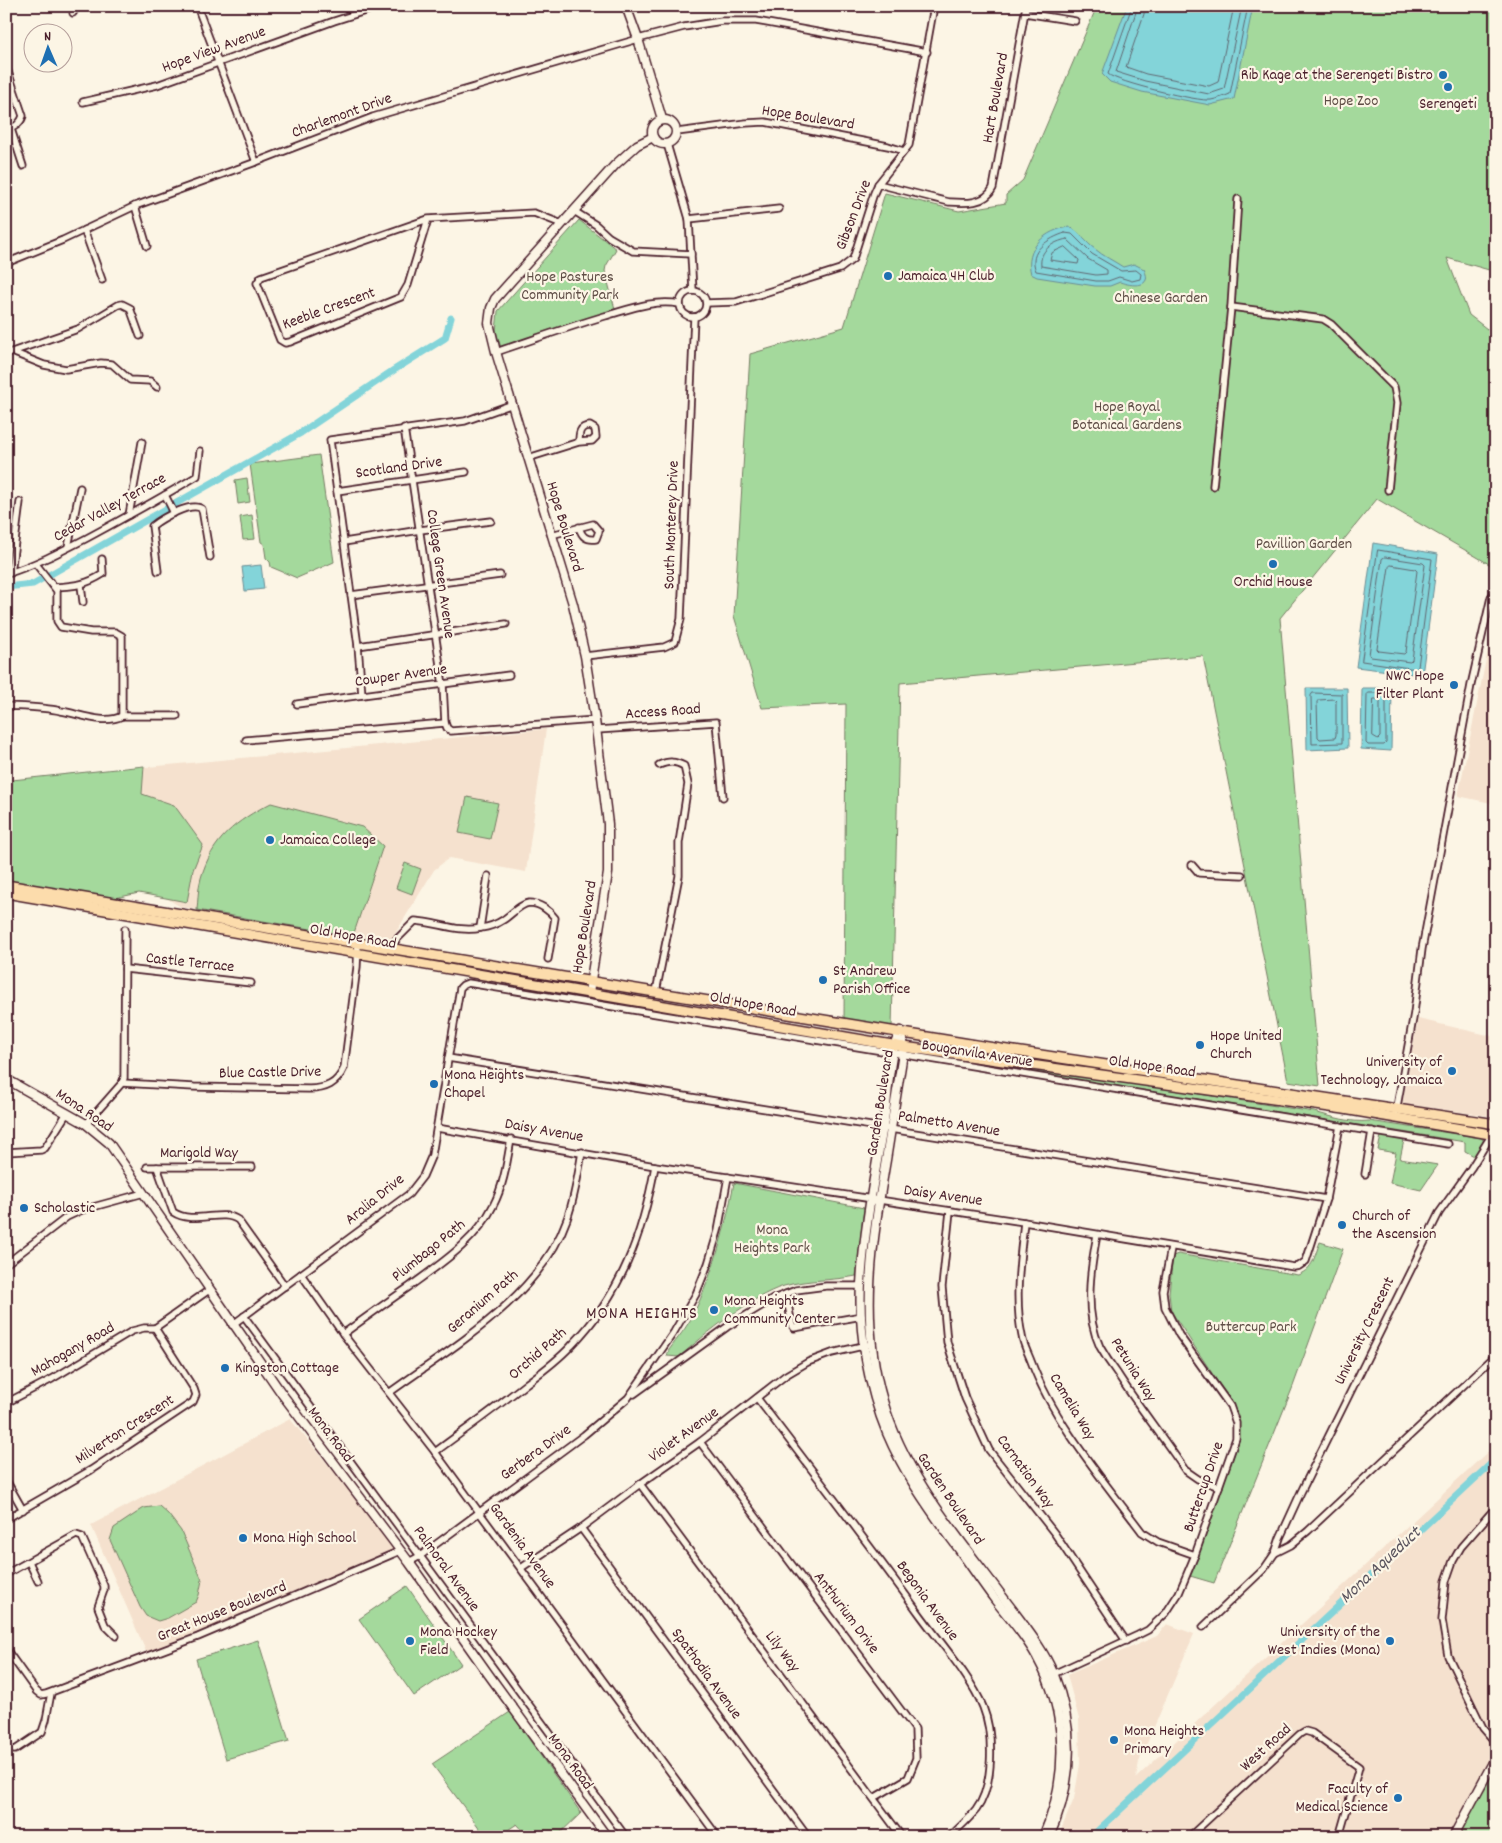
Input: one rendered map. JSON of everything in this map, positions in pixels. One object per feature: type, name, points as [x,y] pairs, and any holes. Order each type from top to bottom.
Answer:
[{"type":"main road","name":"Old Hope Road","points":[[6,885],[358,948],[903,1051],[1335,1108],[1496,1124]]},
{"type":"main road","name":"Old Hope Road","points":[[6,893],[358,948],[388,948],[901,1031],[1495,1132]]},
{"type":"street","points":[[73,13],[77,6]]},
{"type":"street","points":[[197,6],[256,162]]},
{"type":"street","name":"Hope View Avenue","points":[[83,102],[157,85],[381,6]]},
{"type":"street","points":[[626,6],[638,39],[662,120]]},
{"type":"street","name":"Gibson Drive","points":[[706,303],[736,302],[840,269],[853,260],[878,184],[909,145],[934,6]]},
{"type":"street","name":"Hart Boulevard","points":[[878,184],[949,202],[961,203],[982,200],[990,194],[993,188],[1002,144],[1026,6]]},
{"type":"street","points":[[1025,13],[1075,21]]},
{"type":"street","name":"Charlemont Drive","points":[[6,264],[135,206],[373,117],[684,27],[722,21],[756,21],[927,52]]},
{"type":"street","points":[[6,66],[22,116],[17,126],[9,130],[23,166]]},
{"type":"street","points":[[662,120],[672,122],[676,132],[674,140],[667,144],[657,142],[653,137],[653,126],[662,120]]},
{"type":"street","name":"Hope Boulevard","points":[[676,132],[765,122],[888,146],[904,151]]},
{"type":"street","name":"Hope Boulevard","points":[[590,992],[608,873],[608,824],[597,730],[585,656],[573,604],[489,324],[491,308],[495,299],[615,165],[637,145],[653,137]]},
{"type":"street","points":[[667,144],[689,218],[693,291]]},
{"type":"street","points":[[1212,486],[1231,306],[1238,199]]},
{"type":"street","points":[[135,206],[147,246]]},
{"type":"street","points":[[689,218],[779,209]]},
{"type":"street","points":[[574,211],[596,225],[609,237],[633,251],[691,254]]},
{"type":"street","name":"Keeble Crescent","points":[[428,219],[408,285],[401,297],[290,342],[285,343],[280,340],[257,283],[259,278],[428,219],[534,213],[562,224]]},
{"type":"street","points":[[84,230],[102,280]]},
{"type":"street","points":[[693,291],[703,296],[706,303],[704,311],[694,317],[683,312],[680,304],[685,294],[693,291]]},
{"type":"street","points":[[496,352],[584,322],[642,305],[669,302],[680,304]]},
{"type":"street","points":[[9,353],[78,329],[118,304],[130,308],[140,336]]},
{"type":"street","points":[[1231,306],[1323,319],[1331,324],[1394,387],[1397,403],[1388,490]]},
{"type":"street","name":"South Monterey Drive","points":[[585,656],[664,647],[675,642],[679,631],[682,619],[694,317]]},
{"type":"street","points":[[9,353],[66,370],[102,363],[112,364],[130,380],[150,382],[157,387]]},
{"type":"street","points":[[362,696],[358,646],[330,440],[404,428],[465,421],[513,404]]},
{"type":"street","name":"College Green Avenue","points":[[404,428],[429,583],[443,684],[445,723]]},
{"type":"street","points":[[129,515],[142,442]]},
{"type":"street","points":[[528,458],[579,442]]},
{"type":"street","name":"Cedar Valley Terrace","points":[[9,574],[36,564],[129,515],[197,476],[200,451]]},
{"type":"street","name":"Scotland Drive","points":[[337,491],[466,472]]},
{"type":"street","points":[[68,547],[80,488]]},
{"type":"street","points":[[165,495],[174,513]]},
{"type":"street","points":[[9,574],[20,502]]},
{"type":"street","points":[[158,571],[152,526],[174,513],[192,506],[198,506],[202,509],[210,557]]},
{"type":"street","points":[[344,542],[491,521]]},
{"type":"street","points":[[551,535],[579,527]]},
{"type":"street","points":[[55,587],[82,585],[103,574],[102,559]]},
{"type":"street","points":[[36,564],[57,591],[57,621],[61,626],[91,632],[118,633],[122,636],[122,716]]},
{"type":"street","points":[[351,595],[429,583],[500,575]]},
{"type":"street","points":[[82,585],[83,602]]},
{"type":"street","points":[[1396,1114],[1414,1013],[1422,950],[1470,695],[1491,597],[1496,592]]},
{"type":"street","points":[[358,646],[506,624]]},
{"type":"street","name":"Cowper Avenue","points":[[296,704],[509,675]]},
{"type":"street","points":[[6,706],[60,710],[90,718],[177,716]]},
{"type":"street","points":[[246,740],[445,723],[451,731],[595,720]]},
{"type":"street","name":"Access Road","points":[[597,730],[716,722],[723,797]]},
{"type":"street","points":[[656,992],[679,876],[679,843],[688,784],[684,766],[678,763],[667,762],[659,765]]},
{"type":"street","points":[[1192,865],[1199,873],[1242,875]]},
{"type":"street","points":[[480,928],[488,876]]},
{"type":"street","points":[[388,948],[415,921],[467,930],[480,928],[501,921],[528,903],[551,912],[555,918],[548,959]]},
{"type":"street","points":[[86,1124],[122,1083],[124,1071],[125,929]]},
{"type":"street","name":"Blue Castle Drive","points":[[122,1083],[194,1087],[301,1089],[318,1089],[332,1084],[341,1075],[344,1068],[358,948]]},
{"type":"street","name":"Castle Terrace","points":[[125,969],[251,983]]},
{"type":"street","name":"Aralia Drive","points":[[232,1325],[409,1194],[424,1176],[432,1155],[460,988],[463,984],[468,983],[893,1049]]},
{"type":"street","name":"Garden Boulevard","points":[[887,1128],[893,1049],[901,1031]]},
{"type":"street","name":"Garden Boulevard","points":[[901,1031],[903,1051],[887,1128],[875,1200],[865,1239],[861,1286],[862,1316],[877,1406],[901,1463],[934,1517],[1024,1635],[1050,1675],[1066,1714],[1069,1753],[1065,1794],[1058,1818],[1049,1837]]},
{"type":"street","name":"Bouganvila Avenue","points":[[903,1051],[1448,1144]]},
{"type":"street","name":"Palmetto Avenue","points":[[448,1058],[1326,1199]]},
{"type":"street","name":"Mona Road","points":[[6,1079],[86,1124],[109,1143],[232,1325],[409,1562],[608,1837]]},
{"type":"street","points":[[6,1152],[46,1148],[67,1113]]},
{"type":"street","name":"Daisy Avenue","points":[[437,1128],[511,1139],[655,1166],[1024,1222],[1289,1267],[1299,1266],[1306,1260],[1326,1199],[1340,1126]]},
{"type":"street","points":[[1365,1174],[1372,1131]]},
{"type":"street","name":"University Crescent","points":[[1203,1627],[1264,1569],[1276,1553],[1280,1538],[1298,1500],[1431,1228],[1439,1213],[1495,1132]]},
{"type":"street","name":"Plumbago Path","points":[[343,1334],[440,1265],[483,1222],[502,1185],[511,1139]]},
{"type":"street","name":"Geranium Path","points":[[389,1393],[492,1317],[517,1294],[540,1268],[559,1238],[567,1220],[575,1193],[582,1152]]},
{"type":"street","name":"Orchid Path","points":[[435,1452],[540,1373],[571,1347],[598,1314],[624,1272],[637,1239],[648,1202],[655,1166]]},
{"type":"street","name":"Marigold Way","points":[[147,1167],[252,1168]]},
{"type":"street","points":[[157,1167],[173,1212],[177,1215],[199,1219],[234,1217],[285,1286]]},
{"type":"street","name":"Gerbera Drive","points":[[628,1398],[674,1332],[696,1294],[718,1231],[728,1177]]},
{"type":"street","points":[[6,1264],[67,1217],[82,1210],[144,1193]]},
{"type":"street","name":"Garden Boulevard","points":[[868,1345],[869,1285],[875,1200]]},
{"type":"street","name":"Carnation Way","points":[[950,1211],[942,1287],[947,1342],[965,1398],[989,1450],[1055,1534],[1126,1641]]},
{"type":"street","name":"Camelia Way","points":[[1024,1222],[1018,1273],[1018,1303],[1022,1336],[1034,1370],[1050,1404],[1142,1532],[1158,1542],[1195,1556]]},
{"type":"street","name":"Petunia Way","points":[[1097,1235],[1093,1257],[1090,1298],[1093,1322],[1100,1347],[1185,1470],[1198,1479],[1219,1487]]},
{"type":"street","name":"Buttercup Drive","points":[[1050,1675],[1148,1630],[1166,1613],[1179,1593],[1195,1556],[1236,1438],[1236,1423],[1230,1406],[1179,1335],[1164,1307],[1163,1291],[1171,1248]]},
{"type":"street","name":"Gardenia Avenue","points":[[301,1274],[343,1334],[479,1511],[718,1837]]},
{"type":"street","name":"Gerbera Drive","points":[[409,1562],[420,1556],[584,1435],[628,1398],[727,1327],[773,1299],[796,1290],[815,1287],[861,1286]]},
{"type":"street","points":[[155,1328],[209,1290]]},
{"type":"street","points":[[786,1294],[794,1328],[862,1316]]},
{"type":"street","name":"Palmoral Avenue","points":[[244,1316],[626,1837]]},
{"type":"street","name":"Mahogany Road","points":[[6,1402],[102,1351],[132,1331],[155,1328]]},
{"type":"street","name":"Milverton Crescent","points":[[23,1510],[91,1470],[193,1402],[196,1395],[194,1388],[155,1328]]},
{"type":"street","name":"Violet Avenue","points":[[521,1568],[581,1528],[700,1442],[786,1375],[808,1362],[832,1353],[868,1345]]},
{"type":"street","name":"University Crescent","points":[[1276,1553],[1291,1545],[1308,1531],[1496,1355]]},
{"type":"street","name":"Begonia Avenue","points":[[757,1398],[882,1562],[967,1679],[983,1706],[988,1725],[991,1756],[984,1794],[976,1809],[949,1837]]},
{"type":"street","name":"Anthurium Drive","points":[[700,1442],[915,1729],[916,1758],[908,1778],[874,1798]]},
{"type":"street","points":[[6,1480],[23,1510],[6,1519]]},
{"type":"street","name":"Lily Way","points":[[640,1484],[902,1837]]},
{"type":"street","points":[[1496,1507],[1461,1547],[1453,1562],[1446,1581],[1442,1620],[1448,1656],[1483,1728],[1496,1743]]},
{"type":"street","name":"Spathodia Avenue","points":[[581,1528],[808,1837]]},
{"type":"street","points":[[6,1574],[76,1535],[82,1537],[104,1586],[98,1608],[105,1625],[116,1636]]},
{"type":"street","name":"Great House Boulevard","points":[[51,1692],[198,1637],[400,1552]]},
{"type":"street","points":[[29,1562],[38,1580]]},
{"type":"street","points":[[6,1649],[36,1691],[41,1695],[51,1692],[42,1732],[16,1750],[6,1749]]},
{"type":"street","name":"Garden Boulevard","points":[[1043,1837],[1056,1802],[1062,1758],[1061,1727],[1050,1675]]},
{"type":"street","name":"West Road","points":[[1188,1837],[1305,1731],[1312,1734],[1358,1768],[1339,1837]]},
{"type":"street","points":[[1454,1837],[1496,1757]]},
{"type":"shaded area","points":[[1496,611],[1496,804],[1458,796]]},
{"type":"shaded area","name":"Jamaica College","points":[[546,729],[526,872],[449,858],[434,870],[390,942],[181,907],[166,898],[139,893],[115,898],[12,780]]},
{"type":"shaded area","name":"University of Technology, Jamaica","points":[[1418,1019],[1496,1037],[1496,1117],[1402,1104]]},
{"type":"shaded area","name":"Mona High School","points":[[290,1419],[400,1551],[148,1656],[91,1525]]},
{"type":"shaded area","name":"University of the West Indies (Mona)","points":[[1496,1444],[1496,1837],[1058,1837],[1074,1799],[1080,1764],[1079,1719],[1067,1675],[1157,1636],[1167,1624],[1194,1634],[1139,1762],[1136,1778]]},
{"type":"green space","name":"Hope Royal Botanical Gardens","points":[[1097,6],[1496,6],[1496,272],[1447,258],[1469,315],[1496,336],[1496,568],[1377,499],[1280,618],[1320,1086],[1288,1081],[1203,656],[900,683],[892,1028],[844,1020],[846,704],[762,708],[734,616],[750,354],[844,327],[885,193],[959,211],[1006,203],[1006,195],[1023,180]]},
{"type":"green space","name":"Hope Pastures Community Park","points":[[579,220],[616,249],[605,271],[615,309],[501,348],[496,331],[498,311]]},
{"type":"green space","points":[[319,455],[334,562],[297,578],[271,567],[270,562],[266,558],[264,544],[261,542],[250,464]]},
{"type":"green space","points":[[247,478],[250,502],[238,504],[235,480]]},
{"type":"green space","points":[[252,515],[255,539],[243,540],[240,517]]},
{"type":"green space","points":[[144,766],[142,794],[174,805],[203,845],[193,870],[187,902],[139,893],[115,898],[7,880],[12,780]]},
{"type":"green space","points":[[467,797],[498,803],[490,839],[459,833]]},
{"type":"green space","points":[[271,803],[362,827],[383,846],[353,936],[197,910],[201,878],[212,852],[236,824]]},
{"type":"green space","points":[[405,863],[421,869],[412,894],[396,888]]},
{"type":"green space","points":[[910,1052],[975,1059],[986,1064],[998,1066],[1022,1066],[1314,1112],[1335,1118],[1369,1121],[1476,1137],[1482,1138],[1484,1142],[1476,1157],[1465,1151],[1465,1142]]},
{"type":"green space","points":[[1381,1136],[1404,1140],[1400,1159],[1438,1165],[1421,1190],[1390,1183],[1396,1153],[1378,1150]]},
{"type":"green space","name":"Mona Heights Park","points":[[734,1183],[864,1208],[856,1276],[793,1284],[771,1291],[729,1317],[679,1357],[667,1356],[669,1350],[691,1319],[707,1283],[723,1234]]},
{"type":"green space","name":"Buttercup Park","points":[[1320,1242],[1343,1249],[1292,1389],[1214,1583],[1190,1576],[1238,1444],[1239,1429],[1233,1405],[1171,1311],[1169,1293],[1173,1256],[1178,1254],[1298,1275],[1310,1265]]},
{"type":"green space","points":[[159,1506],[181,1531],[202,1580],[196,1602],[168,1618],[158,1621],[146,1616],[140,1607],[110,1540],[114,1528],[144,1508]]},
{"type":"green space","name":"Mona Hockey Field","points":[[407,1586],[461,1664],[414,1696],[359,1619]]},
{"type":"green space","points":[[258,1640],[289,1741],[226,1759],[196,1659]]},
{"type":"green space","points":[[510,1712],[581,1813],[556,1837],[529,1837],[517,1824],[497,1837],[486,1837],[432,1764]]},
{"type":"green space","points":[[1496,1762],[1496,1837],[1456,1837]]},
{"type":"water","points":[[1127,6],[1253,6],[1234,99],[1210,105],[1142,92],[1110,82],[1102,74]]},
{"type":"water","points":[[1070,227],[1098,252],[1123,267],[1134,264],[1144,269],[1146,280],[1144,283],[1135,285],[1120,282],[1110,286],[1095,286],[1037,277],[1031,274],[1031,256],[1038,242],[1052,232]]},
{"type":"water","points":[[1373,543],[1438,554],[1422,675],[1356,667]]},
{"type":"water","points":[[261,565],[264,589],[245,591],[242,567]]},
{"type":"water","points":[[1306,688],[1347,688],[1348,748],[1307,750]]},
{"type":"water","points":[[1362,688],[1392,688],[1391,751],[1361,749]]},
{"type":"waterway","points":[[6,587],[33,584],[299,434],[445,338],[451,318]]},
{"type":"waterway","name":"Mona Aqueduct","points":[[1091,1837],[1496,1459]]},
{"type":"place","name":"Rib Kage at the Serengeti Bistro","points":[[1443,75]]},
{"type":"place","name":"Serengeti","points":[[1448,87]]},
{"type":"place","name":"Jamaica 4H Club","points":[[888,276]]},
{"type":"place","name":"Orchid House","points":[[1273,564]]},
{"type":"place","name":"NWC Hope Filter Plant","points":[[1454,685]]},
{"type":"place","name":"Jamaica College","points":[[270,840]]},
{"type":"place","name":"St Andrew Parish Office","points":[[823,980]]},
{"type":"place","name":"Hope United Church","points":[[1200,1045]]},
{"type":"place","name":"University of Technology, Jamaica","points":[[1452,1071]]},
{"type":"place","name":"Mona Heights Chapel","points":[[434,1084]]},
{"type":"place","name":"Scholastic","points":[[24,1208]]},
{"type":"place","name":"Church of the Ascension","points":[[1342,1225]]},
{"type":"place","name":"Mona Heights Community Center","points":[[714,1310]]},
{"type":"place","name":"Kingston Cottage","points":[[225,1368]]},
{"type":"place","name":"Mona High School","points":[[243,1538]]},
{"type":"place","name":"Mona Hockey Field","points":[[410,1641]]},
{"type":"place","name":"University of the West Indies (Mona)","points":[[1390,1641]]},
{"type":"place","name":"Mona Heights Primary","points":[[1114,1740]]},
{"type":"place","name":"Faculty of Medical Science","points":[[1398,1798]]},
{"type":"district","name":"MONA HEIGHTS","points":[[642,1314]]},
{"type":"park label","name":"Hope Zoo","points":[[1351,101]]},
{"type":"park label","name":"Chinese Garden","points":[[1161,298]]},
{"type":"park label","name":"Pavillion Garden","points":[[1304,544]]}]
